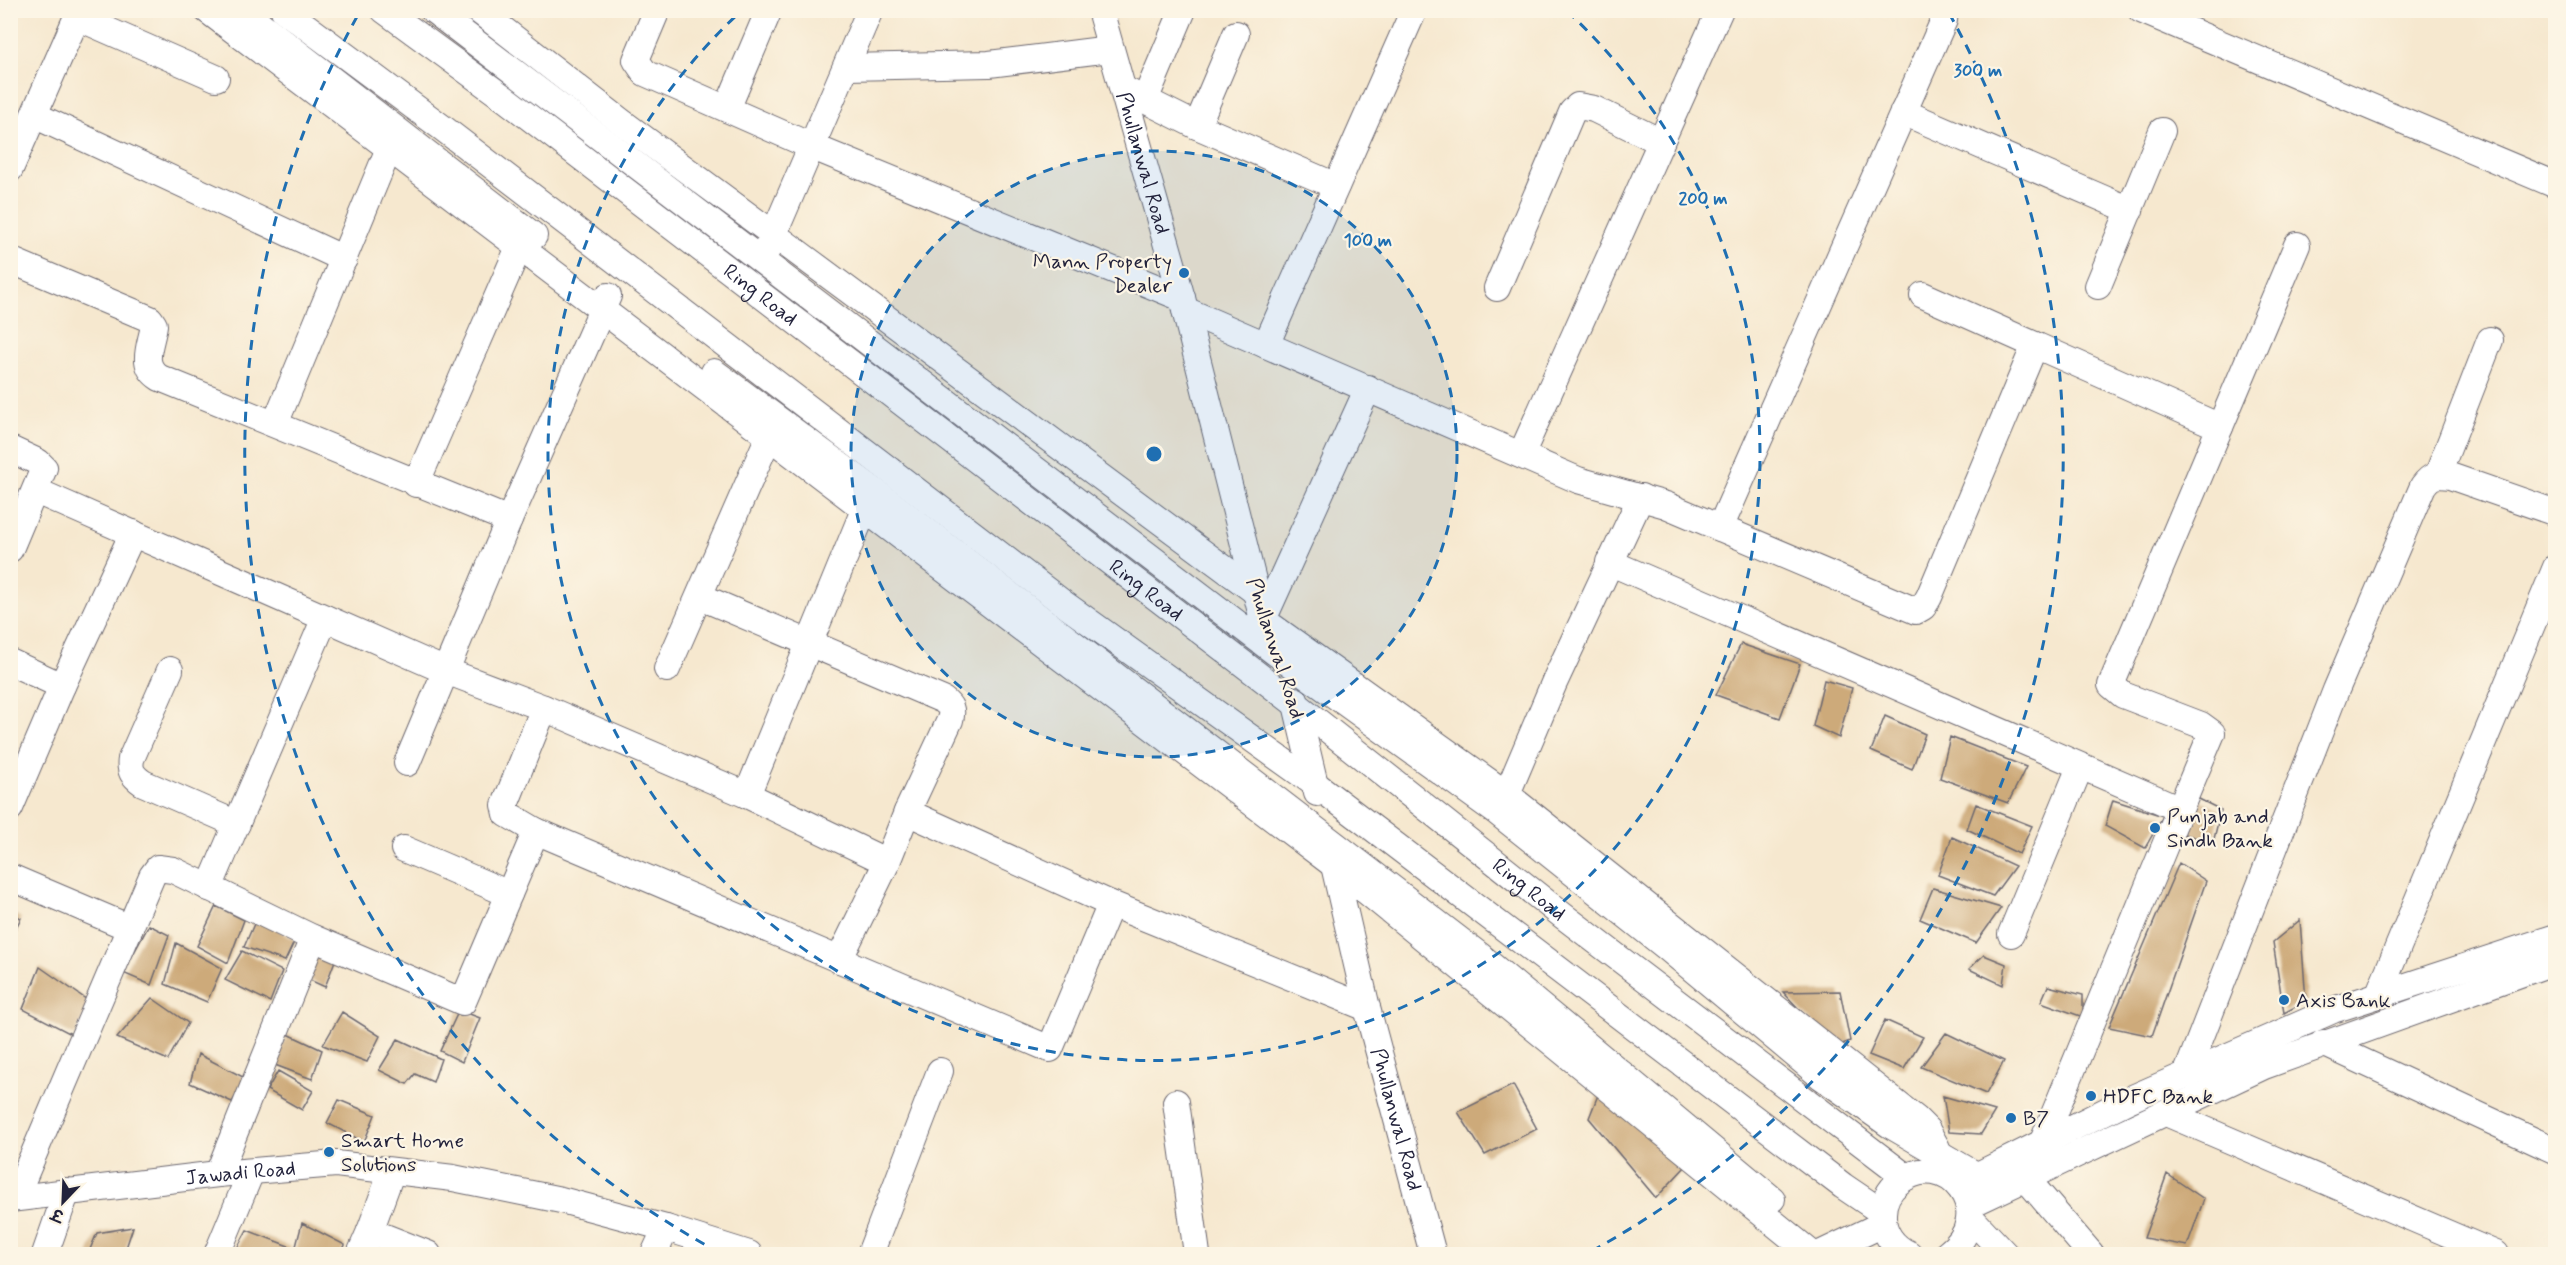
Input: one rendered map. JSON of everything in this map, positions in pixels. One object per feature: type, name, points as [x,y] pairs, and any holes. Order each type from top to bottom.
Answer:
[{"type":"street","points":[[207,10],[393,139],[606,302],[864,510],[1334,865],[1821,1253]]},
{"type":"street","points":[[242,10],[393,139]]},
{"type":"street","points":[[284,10],[471,149],[1063,603],[1315,784],[1883,1218]]},
{"type":"street","name":"Ring Road","points":[[384,10],[508,101],[1297,705],[1562,915],[1906,1177]]},
{"type":"street","points":[[433,10],[466,21],[617,135],[774,234],[1256,592]]},
{"type":"street","points":[[477,10],[762,262],[1276,653],[1502,804]]},
{"type":"street","points":[[657,10],[636,60],[645,73],[1183,304],[1266,345],[1578,480],[1641,497],[1916,611],[1923,607],[1929,597],[2035,345]]},
{"type":"street","points":[[727,109],[769,10]]},
{"type":"street","points":[[762,262],[870,10]]},
{"type":"street","name":"Phullanwal Road","points":[[1100,10],[1110,48],[1134,94],[1183,304],[1263,620],[1297,705],[1367,1008],[1433,1254]]},
{"type":"street","points":[[1183,10],[1134,94],[1197,126],[1336,186]]},
{"type":"street","points":[[1266,345],[1414,10]]},
{"type":"street","points":[[1521,455],[1720,10]]},
{"type":"street","points":[[1720,528],[1944,20],[1946,10]]},
{"type":"street","points":[[2141,10],[2556,185]]},
{"type":"street","points":[[10,169],[79,14],[216,78]]},
{"type":"street","points":[[1197,126],[1236,34]]},
{"type":"street","points":[[847,67],[989,63],[1110,48]]},
{"type":"street","points":[[1497,288],[1572,111],[1578,106],[1594,109],[1661,142]]},
{"type":"street","points":[[1903,112],[2130,210]]},
{"type":"street","points":[[34,115],[344,258]]},
{"type":"street","points":[[2098,286],[2162,131]]},
{"type":"street","points":[[275,424],[393,139]]},
{"type":"street","points":[[416,484],[522,238]]},
{"type":"street","points":[[2043,1141],[2212,733],[2201,725],[2123,695],[2111,685],[2297,245]]},
{"type":"street","points":[[10,260],[150,319],[154,325],[146,359],[153,374],[416,484],[509,520]]},
{"type":"street","points":[[1923,295],[2220,427]]},
{"type":"street","points":[[407,763],[509,520],[606,302]]},
{"type":"street","points":[[606,302],[890,502],[1479,955],[1821,1253]]},
{"type":"street","points":[[2438,474],[2490,340]]},
{"type":"street","points":[[1368,388],[1263,620],[1502,804],[1672,939],[1812,1052],[1890,1125],[1941,1155]]},
{"type":"street","points":[[667,669],[701,597],[770,436]]},
{"type":"street","points":[[10,449],[38,462],[44,468],[10,549]]},
{"type":"street","points":[[2186,1075],[2336,690],[2423,486],[2430,477],[2438,474],[2556,513]]},
{"type":"street","points":[[36,491],[446,671],[544,708],[747,795],[887,862]]},
{"type":"street","points":[[1502,804],[1609,562],[1641,497]]},
{"type":"street","points":[[747,795],[807,644],[864,510]]},
{"type":"street","points":[[13,796],[133,532]]},
{"type":"street","points":[[1609,562],[2180,809]]},
{"type":"street","points":[[2379,993],[2556,567]]},
{"type":"street","points":[[701,597],[943,700],[950,706],[952,712],[950,720],[907,812],[887,862],[839,960]]},
{"type":"street","points":[[209,888],[325,618]]},
{"type":"street","points":[[10,662],[62,686]]},
{"type":"street","points":[[170,670],[131,759],[130,768],[134,777],[143,783],[237,824]]},
{"type":"street","points":[[544,708],[505,805],[507,814],[536,831],[1050,1049],[1111,904]]},
{"type":"street","points":[[2011,934],[2080,767]]},
{"type":"street","points":[[907,812],[1111,904],[1367,1008]]},
{"type":"street","points":[[13,1198],[158,868],[173,870],[312,938],[463,1002],[536,831]]},
{"type":"street","points":[[404,849],[509,894]]},
{"type":"street","points":[[10,877],[130,928]]},
{"type":"street","points":[[1947,1254],[1959,1245],[1967,1232],[1968,1196],[2009,1158],[2186,1075],[2379,993],[2556,937]]},
{"type":"street","points":[[218,1174],[312,938]]},
{"type":"street","points":[[1968,1196],[2028,1179],[2264,1066],[2556,961]]},
{"type":"street","points":[[2323,1043],[2556,1150]]},
{"type":"street","points":[[1812,1052],[1916,1119],[1927,1130],[2006,1254]]},
{"type":"street","points":[[870,1254],[940,1071]]},
{"type":"street","points":[[1176,1102],[1197,1254]]},
{"type":"street","points":[[2166,1113],[2481,1251]]},
{"type":"street","points":[[1841,1126],[1890,1125]]},
{"type":"street","points":[[2009,1158],[2091,1254]]},
{"type":"street","name":"Jawadi Road","points":[[13,1198],[218,1174],[336,1164],[453,1178],[505,1188],[666,1228],[748,1254]]},
{"type":"street","points":[[360,1254],[392,1171]]},
{"type":"street","points":[[217,1254],[251,1172]]},
{"type":"street","points":[[1899,1253],[1889,1238],[1883,1218],[1890,1192],[1906,1177],[1931,1172],[1944,1175],[1968,1196]]},
{"type":"street","points":[[45,1254],[67,1191]]},
{"type":"street","points":[[1821,1253],[1883,1218]]},
{"type":"street","points":[[654,1254],[666,1228]]},
{"type":"street","points":[[370,1231],[428,1254]]},
{"type":"building","points":[[1741,644],[1800,664],[1780,718],[1716,695]]},
{"type":"building","points":[[1824,680],[1852,688],[1839,738],[1813,726]]},
{"type":"building","points":[[1885,716],[1925,734],[1912,769],[1871,751]]},
{"type":"building","points":[[1950,737],[2026,767],[2008,803],[1940,778]]},
{"type":"building","points":[[2197,798],[2221,810],[2213,843],[2184,834]]},
{"type":"building","points":[[2113,800],[2163,816],[2145,848],[2105,826]]},
{"type":"building","points":[[1976,804],[2032,826],[2019,854],[1967,829]]},
{"type":"building","points":[[1952,837],[2015,866],[1993,896],[1938,875]]},
{"type":"building","points":[[2179,863],[2206,881],[2152,1036],[2109,1027]]},
{"type":"building","points":[[1933,888],[2001,908],[1976,943],[1920,919]]},
{"type":"building","points":[[216,906],[244,920],[228,963],[197,946]]},
{"type":"building","points":[[10,912],[21,918],[10,939]]},
{"type":"building","points":[[257,917],[295,940],[285,961],[244,947]]},
{"type":"building","points":[[2300,920],[2306,1001],[2284,1013],[2273,942]]},
{"type":"building","points":[[149,925],[169,935],[151,985],[123,973]]},
{"type":"building","points":[[176,943],[222,968],[207,1002],[165,984]]},
{"type":"building","points":[[242,951],[282,971],[270,1002],[225,980]]},
{"type":"building","points":[[317,951],[336,958],[325,987],[303,977]]},
{"type":"building","points":[[1984,955],[2006,964],[2003,985],[1969,969]]},
{"type":"building","points":[[40,967],[90,1002],[75,1036],[23,1009]]},
{"type":"building","points":[[2048,986],[2083,995],[2083,1017],[2041,1002]]},
{"type":"building","points":[[1840,991],[1850,1041],[1835,1047],[1783,992]]},
{"type":"building","points":[[152,998],[188,1023],[168,1060],[117,1038]]},
{"type":"building","points":[[459,1010],[480,1018],[462,1062],[440,1051]]},
{"type":"building","points":[[342,1012],[380,1036],[367,1062],[323,1045]]},
{"type":"building","points":[[1885,1020],[1923,1037],[1904,1069],[1869,1055]]},
{"type":"building","points":[[1946,1033],[2004,1061],[1986,1094],[1921,1067]]},
{"type":"building","points":[[288,1034],[322,1050],[312,1079],[275,1065]]},
{"type":"building","points":[[398,1039],[441,1059],[433,1082],[415,1074],[407,1084],[379,1070]]},
{"type":"building","points":[[198,1054],[247,1079],[232,1102],[190,1083]]},
{"type":"building","points":[[278,1071],[313,1091],[302,1110],[267,1090]]},
{"type":"building","points":[[1513,1085],[1537,1129],[1485,1155],[1458,1112]]},
{"type":"building","points":[[1598,1095],[1685,1167],[1656,1198],[1589,1118]]},
{"type":"building","points":[[1943,1096],[1995,1111],[1981,1134],[1949,1132]]},
{"type":"building","points":[[339,1100],[375,1115],[364,1142],[327,1123]]},
{"type":"building","points":[[2167,1174],[2204,1199],[2187,1246],[2144,1238]]},
{"type":"building","points":[[302,1223],[345,1245],[341,1254],[294,1254]]},
{"type":"building","points":[[133,1227],[124,1254],[88,1254],[97,1233]]},
{"type":"building","points":[[247,1230],[291,1247],[288,1254],[234,1254]]},
{"type":"building","points":[[2433,1248],[2445,1254],[2430,1254]]},
{"type":"place","name":"Mann Property Dealer","points":[[1184,273]]},
{"type":"place","name":"Punjab and Sindh Bank","points":[[2155,828]]},
{"type":"place","name":"Axis Bank","points":[[2284,1000]]},
{"type":"place","name":"HDFC Bank","points":[[2091,1096]]},
{"type":"place","name":"B7","points":[[2011,1118]]},
{"type":"place","name":"Smart Home Solutions","points":[[329,1152]]}]
